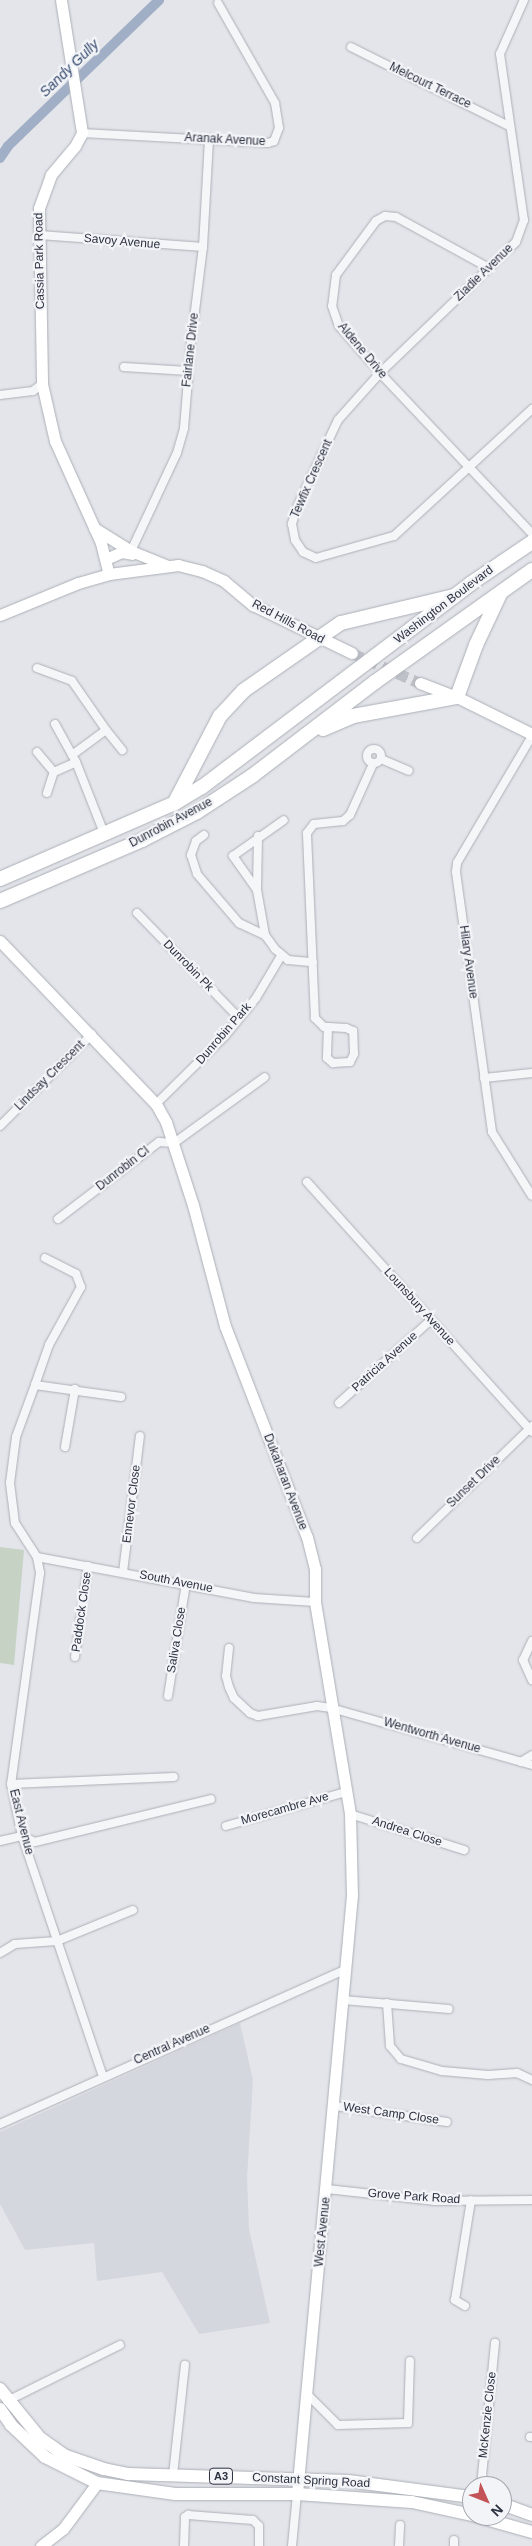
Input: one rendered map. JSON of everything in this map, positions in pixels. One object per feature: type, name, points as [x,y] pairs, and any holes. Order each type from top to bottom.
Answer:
[{"type":"highway","name":"Washington Boulevard","points":[[357,669],[456,595],[532,542]]},
{"type":"highway","name":"Washington Boulevard","points":[[375,682],[532,570]]},
{"type":"highway","points":[[299,740],[354,716],[457,697],[469,660],[500,593]]},
{"type":"highway","points":[[175,803],[220,716],[244,691],[341,623],[456,595]]},
{"type":"highway","name":"Dunrobin Avenue","points":[[0,879],[175,803],[202,787],[357,669]]},
{"type":"highway","name":"Dunrobin Avenue","points":[[0,901],[142,840],[197,812],[299,740],[375,682]]},
{"type":"main road","name":"Constant Spring Road","points":[[0,2389],[4,2405],[45,2457],[97,2483],[175,2494],[297,2494],[412,2502],[462,2513]]},
{"type":"main road","name":"Constant Spring Road","points":[[4,2405],[40,2438],[66,2456],[128,2474],[298,2478],[462,2496]]},
{"type":"main road","points":[[512,2508],[532,2515]]},
{"type":"main road","name":"Constant Spring Road","points":[[510,2526],[532,2532]]},
{"type":"street","points":[[61,0],[81,114],[82,133]]},
{"type":"street","name":"Ziadie Avenue","points":[[380,373],[516,242],[524,220],[508,126],[500,54],[522,1]]},
{"type":"street","name":"Aranak Avenue","points":[[82,133],[268,143],[274,141],[279,128],[275,103],[218,3]]},
{"type":"street","name":"Melcourt Terrace","points":[[351,47],[508,126]]},
{"type":"street","name":"Cassia Park Road","points":[[82,133],[75,146],[52,175],[38,208],[42,384],[55,441],[106,559],[109,574]]},
{"type":"street","name":"Fairlane Drive","points":[[131,551],[182,441],[188,371],[203,247],[209,139]]},
{"type":"street","name":"Aldene Drive","points":[[489,268],[396,217],[385,216],[376,221],[336,275],[332,306],[339,326],[380,373],[532,534]]},
{"type":"street","name":"Savoy Avenue","points":[[40,235],[203,247]]},
{"type":"street","points":[[124,367],[188,371]]},
{"type":"street","name":"Tewfix Crescent","points":[[380,373],[338,420],[298,505],[292,524],[295,540],[302,552],[316,558],[394,536],[532,409]]},
{"type":"street","points":[[0,395],[34,391],[42,384]]},
{"type":"street","points":[[93,527],[131,551],[166,566]]},
{"type":"street","points":[[106,559],[131,551]]},
{"type":"street","points":[[131,551],[135,570]]},
{"type":"street","name":"Red Hills Road","points":[[0,615],[78,583],[109,574],[178,565],[209,574],[224,581],[253,606],[318,639],[352,653]]},
{"type":"street","points":[[36,668],[72,681],[122,750]]},
{"type":"street","points":[[420,683],[457,697],[532,735]]},
{"type":"street","points":[[55,724],[74,759],[104,833]]},
{"type":"street","points":[[47,793],[54,772],[74,759],[106,730]]},
{"type":"street","name":"Hilary Avenue","points":[[532,735],[456,867],[484,1078],[494,1136],[532,1196]]},
{"type":"street","points":[[37,752],[54,772]]},
{"type":"street","points":[[328,1027],[327,1058],[333,1063],[350,1062],[354,1054],[353,1031],[328,1027],[320,1026],[315,1018],[308,830],[314,824],[347,819],[377,762],[409,771]]},
{"type":"street","points":[[257,890],[233,856],[258,836],[284,820]]},
{"type":"street","points":[[204,835],[196,841],[190,856],[196,874],[239,923],[265,935]]},
{"type":"street","points":[[258,836],[257,890],[265,935],[281,956],[297,963],[313,962]]},
{"type":"street","name":"Dunrobin Pk","points":[[137,913],[239,1018]]},
{"type":"street","name":"Lindsay Crescent","points":[[0,941],[92,1034],[0,1126]]},
{"type":"street","name":"Dunrobin Park","points":[[156,1104],[239,1018],[270,976],[281,956]]},
{"type":"street","name":"Dukaharan Avenue","points":[[92,1034],[156,1104],[174,1142],[225,1326],[307,1537],[315,1569],[315,1602],[350,1814],[352,1895],[344,1970]]},
{"type":"street","points":[[484,1078],[532,1073]]},
{"type":"street","name":"Dunrobin Cl","points":[[58,1219],[159,1142],[174,1142],[265,1077]]},
{"type":"street","name":"Lounsbury Avenue","points":[[307,1182],[430,1320],[531,1429]]},
{"type":"street","points":[[37,1557],[15,1523],[10,1483],[16,1437],[49,1346],[81,1288],[76,1274],[45,1258]]},
{"type":"street","name":"Patricia Avenue","points":[[339,1403],[430,1320]]},
{"type":"street","points":[[35,1385],[120,1397]]},
{"type":"street","points":[[65,1447],[74,1389]]},
{"type":"street","name":"Sunset Drive","points":[[417,1538],[531,1429]]},
{"type":"street","name":"Ennevor Close","points":[[123,1572],[140,1436]]},
{"type":"street","name":"South Avenue","points":[[37,1557],[254,1598],[315,1602]]},
{"type":"street","name":"East Avenue","points":[[37,1557],[40,1573],[11,1784],[22,1836],[103,2077]]},
{"type":"street","name":"Paddock Close","points":[[75,1658],[88,1566]]},
{"type":"street","name":"Saliva Close","points":[[168,1696],[186,1584]]},
{"type":"street","points":[[532,1641],[523,1660],[532,1680]]},
{"type":"street","name":"Wentworth Avenue","points":[[229,1648],[226,1676],[229,1687],[234,1698],[250,1713],[258,1716],[317,1706],[331,1708],[532,1765]]},
{"type":"street","points":[[521,1762],[532,1755]]},
{"type":"street","points":[[11,1784],[174,1777]]},
{"type":"street","name":"Morecambre Ave","points":[[226,1826],[345,1792]]},
{"type":"street","points":[[0,1840],[22,1836],[35,1842],[211,1799]]},
{"type":"street","name":"Andrea Close","points":[[350,1814],[464,1850]]},
{"type":"street","points":[[0,1953],[15,1944],[57,1941],[133,1910]]},
{"type":"street","name":"West Avenue","points":[[297,2494],[335,2106],[344,1970]]},
{"type":"street","name":"Central Avenue","points":[[0,2124],[344,1970]]},
{"type":"street","points":[[343,2000],[450,2009]]},
{"type":"street","points":[[387,2003],[390,2046],[401,2060],[442,2071],[488,2075],[517,2073],[532,2080]]},
{"type":"street","name":"West Camp Close","points":[[335,2106],[447,2122]]},
{"type":"street","name":"Grove Park Road","points":[[327,2189],[434,2201],[532,2200]]},
{"type":"street","points":[[465,2306],[454,2300],[471,2200]]},
{"type":"street","name":"McKenzie Close","points":[[482,2476],[496,2343]]},
{"type":"street","points":[[4,2405],[120,2345]]},
{"type":"street","points":[[307,2394],[338,2425],[408,2423],[410,2361]]},
{"type":"street","points":[[173,2475],[185,2365]]},
{"type":"street","points":[[41,2546],[63,2529],[97,2483]]},
{"type":"street","points":[[292,2546],[297,2494]]},
{"type":"street","points":[[184,2546],[186,2516],[253,2520],[259,2526],[259,2546]]},
{"type":"street","points":[[398,2546],[400,2525]]},
{"type":"shaded area","points":[[240,2023],[253,2080],[247,2178],[249,2229],[270,2323],[199,2334],[162,2272],[97,2281],[94,2243],[25,2250],[0,2204],[0,2132]]},
{"type":"green space","points":[[0,1547],[24,1550],[14,1665],[0,1663]]},
{"type":"waterway","name":"Sandy Gully","points":[[0,158],[8,146],[159,0]]},
{"type":"tunnel","points":[[352,653],[420,683]]}]
